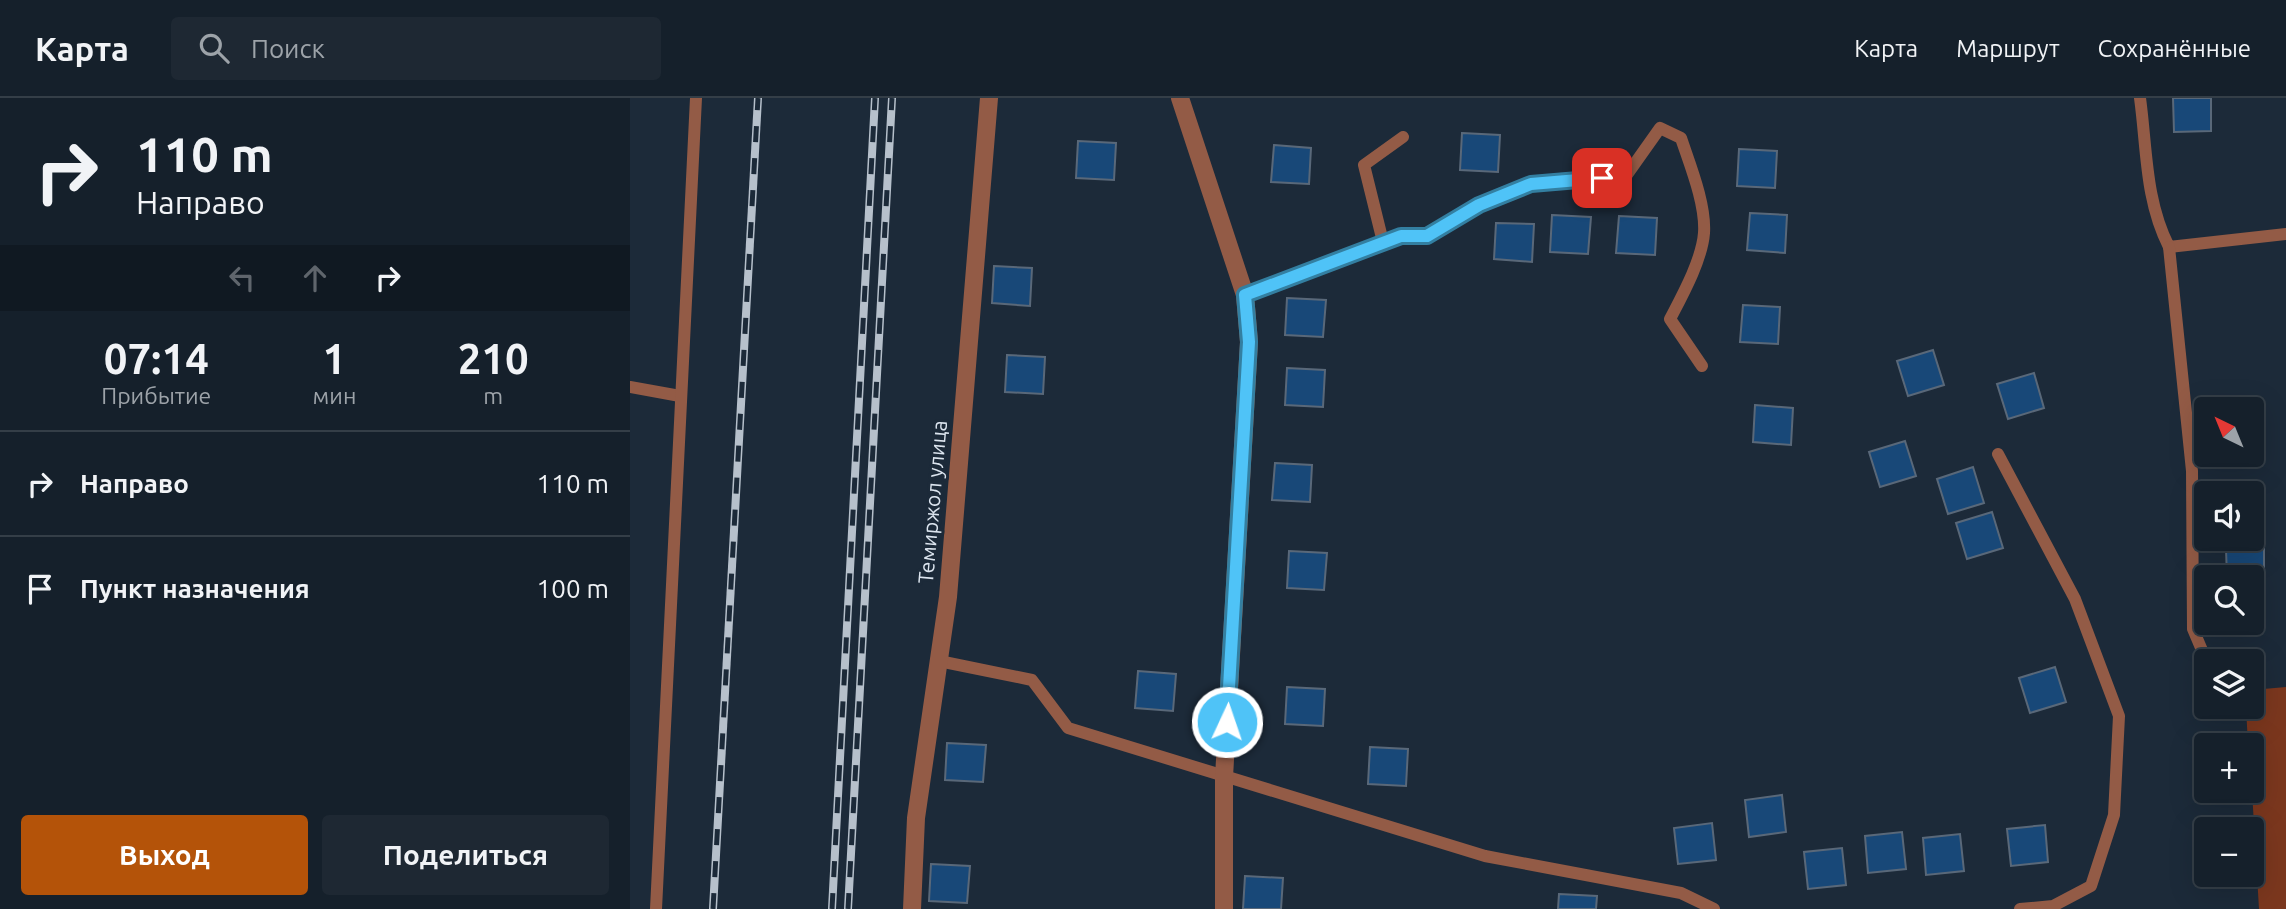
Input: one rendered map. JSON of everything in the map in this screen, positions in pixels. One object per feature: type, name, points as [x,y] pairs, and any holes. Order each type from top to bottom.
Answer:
[{"type":"street","name":"Темиржол улица","points":[[912,909],[916,818],[948,597],[989,98]]},
{"type":"street","points":[[1180,98],[1245,295],[1249,342],[1224,776],[1224,909]]},
{"type":"lane","points":[[656,909],[696,98]]},
{"type":"lane","points":[[2140,98],[2155,220],[2169,247],[2192,471],[2193,629],[2201,649]]},
{"type":"lane","points":[[1245,295],[1401,236],[1427,236],[1479,205],[1531,184],[1626,176],[1660,128],[1681,138],[1696,181],[1704,233],[1689,284],[1670,319],[1702,366]]},
{"type":"lane","points":[[1383,242],[1364,165],[1403,137]]},
{"type":"lane","points":[[2169,247],[2286,234]]},
{"type":"lane","points":[[630,387],[680,396]]},
{"type":"lane","points":[[1998,454],[2075,599],[2119,716],[2114,815],[2091,886],[2053,905],[2020,909]]},
{"type":"lane","points":[[939,661],[1032,680],[1068,728],[1485,856],[1682,893],[1714,909]]},
{"type":"shaded area","points":[[2286,687],[2286,909],[2259,909],[2258,887],[2264,887],[2264,817],[2254,817],[2253,803],[2264,803],[2264,733],[2247,733],[2247,719],[2264,719],[2264,689]]},
{"type":"building","points":[[2173,98],[2211,98],[2211,131],[2174,132]]},
{"type":"building","points":[[1462,133],[1500,135],[1498,172],[1460,170]]},
{"type":"building","points":[[1078,141],[1116,143],[1114,180],[1076,178]]},
{"type":"building","points":[[1274,145],[1311,148],[1309,184],[1271,182]]},
{"type":"building","points":[[1739,149],[1777,151],[1775,188],[1737,186]]},
{"type":"building","points":[[1750,213],[1787,215],[1785,253],[1747,250]]},
{"type":"building","points":[[1552,215],[1591,217],[1588,254],[1550,252]]},
{"type":"building","points":[[1619,216],[1657,218],[1655,255],[1616,253]]},
{"type":"building","points":[[1496,223],[1534,224],[1532,262],[1494,259]]},
{"type":"building","points":[[994,266],[1032,268],[1030,306],[992,303]]},
{"type":"building","points":[[1287,298],[1326,300],[1323,337],[1285,335]]},
{"type":"building","points":[[1743,305],[1780,307],[1778,344],[1740,342]]},
{"type":"building","points":[[1933,350],[1944,385],[1908,396],[1897,361]]},
{"type":"building","points":[[1007,355],[1045,357],[1043,394],[1005,392]]},
{"type":"building","points":[[1287,368],[1325,370],[1323,407],[1285,405]]},
{"type":"building","points":[[2034,373],[2044,408],[2008,419],[1997,384]]},
{"type":"building","points":[[1755,405],[1793,408],[1791,445],[1753,442]]},
{"type":"building","points":[[1905,441],[1916,476],[1880,487],[1869,452]]},
{"type":"building","points":[[1275,463],[1312,465],[1310,502],[1272,500]]},
{"type":"building","points":[[1973,467],[1984,503],[1948,514],[1937,479]]},
{"type":"building","points":[[1992,512],[2003,548],[1967,559],[1956,523]]},
{"type":"building","points":[[1289,551],[1327,553],[1324,590],[1287,588]]},
{"type":"building","points":[[2226,551],[2264,551],[2264,565],[2227,565]]},
{"type":"building","points":[[2055,667],[2066,702],[2030,713],[2019,678]]},
{"type":"building","points":[[1138,671],[1176,674],[1173,711],[1135,708]]},
{"type":"building","points":[[1287,687],[1325,689],[1323,726],[1285,724]]},
{"type":"building","points":[[947,743],[986,745],[983,782],[945,780]]},
{"type":"building","points":[[1370,747],[1408,749],[1406,786],[1368,784]]},
{"type":"building","points":[[1782,795],[1786,832],[1749,837],[1745,800]]},
{"type":"building","points":[[1712,823],[1716,860],[1678,864],[1674,828]]},
{"type":"building","points":[[2045,825],[2048,862],[2011,866],[2007,829]]},
{"type":"building","points":[[1902,832],[1906,869],[1868,873],[1865,836]]},
{"type":"building","points":[[1960,834],[1964,871],[1926,875],[1923,838]]},
{"type":"building","points":[[1842,848],[1846,885],[1808,889],[1804,852]]},
{"type":"building","points":[[931,864],[970,866],[967,903],[929,901]]},
{"type":"building","points":[[1245,876],[1283,878],[1281,909],[1243,909]]},
{"type":"building","points":[[1559,894],[1597,896],[1596,909],[1558,909]]},
{"type":"railway","points":[[713,909],[758,98]]},
{"type":"railway","points":[[832,909],[875,98]]},
{"type":"railway","points":[[848,909],[892,98]]},
{"type":"route","points":[[1227,722],[1249,342],[1245,295],[1401,236],[1427,236],[1479,205],[1531,184],[1602,178]]}]
